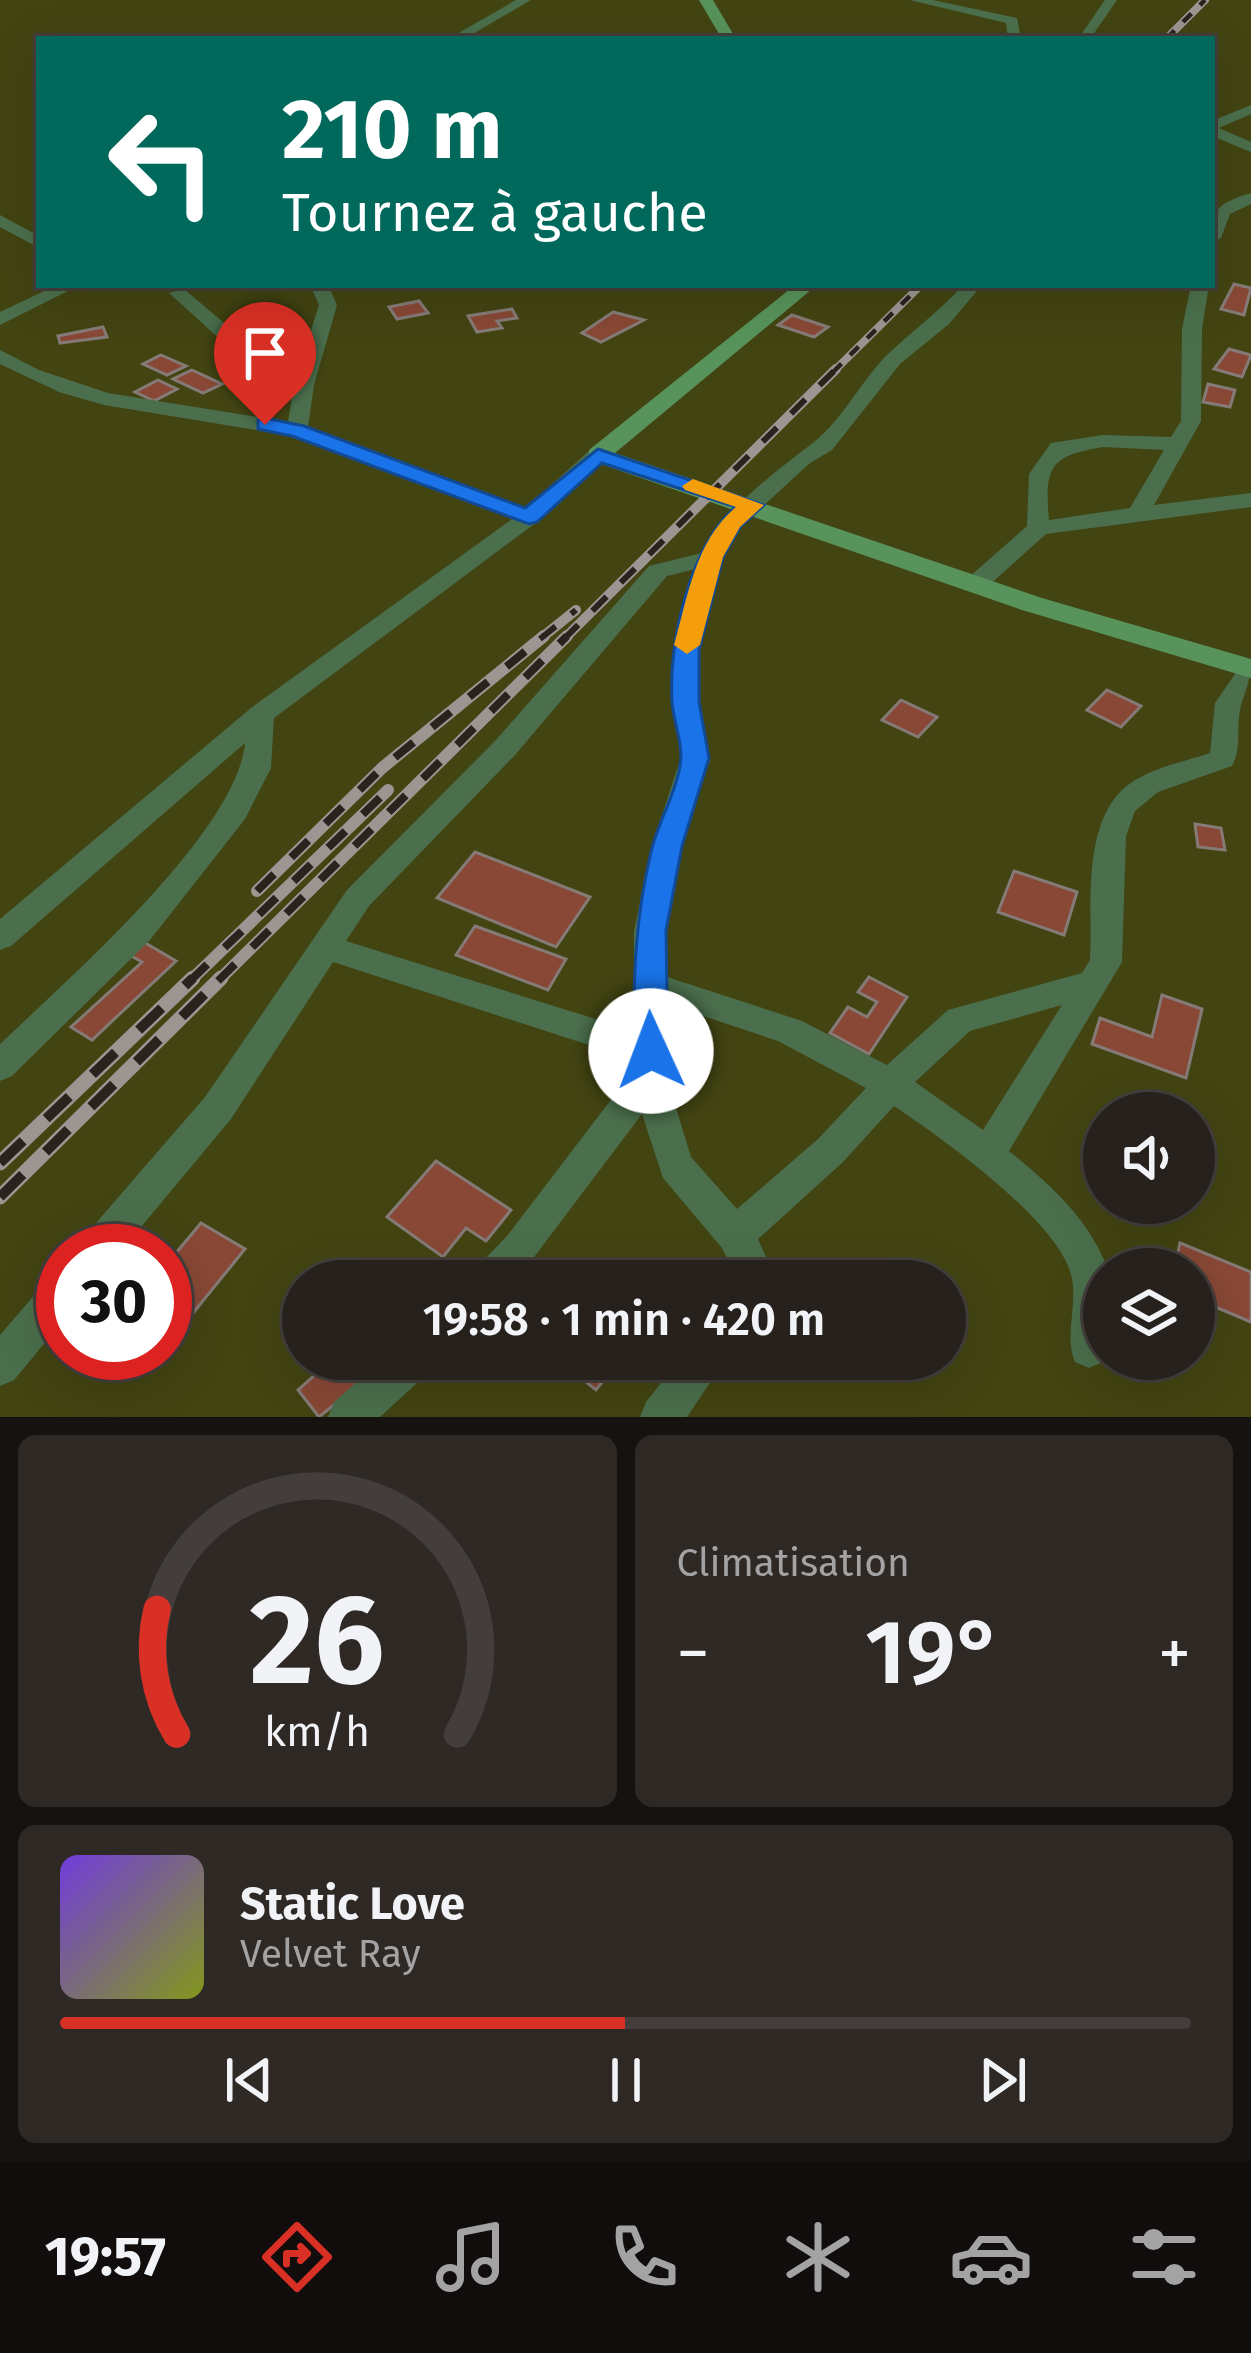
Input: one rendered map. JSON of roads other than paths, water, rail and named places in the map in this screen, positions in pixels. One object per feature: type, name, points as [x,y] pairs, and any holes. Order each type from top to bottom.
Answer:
[{"type":"street","points":[[460,36],[524,0]]},
{"type":"street","points":[[706,0],[727,36]]},
{"type":"street","points":[[916,0],[1013,22],[1013,36]]},
{"type":"street","points":[[1086,36],[1111,0]]},
{"type":"street","points":[[1215,127],[1251,109]]},
{"type":"street","points":[[1215,130],[1251,147]]},
{"type":"street","points":[[1215,231],[1223,211],[1251,198]]},
{"type":"street","points":[[0,220],[36,241]]},
{"type":"street","points":[[0,319],[65,288]]},
{"type":"street","points":[[297,430],[304,385],[328,305],[320,288]]},
{"type":"street","points":[[0,938],[261,714],[529,517],[803,288]]},
{"type":"street","points":[[746,1260],[735,1235],[676,1166],[658,1108],[652,1061],[650,931],[667,846],[695,758],[685,702],[686,650],[711,557],[731,523],[802,458],[824,445],[893,360],[942,320],[970,288]]},
{"type":"street","points":[[1138,514],[1158,483],[1174,444],[1186,432],[1194,408],[1192,329],[1199,288]]},
{"type":"street","points":[[178,293],[229,337],[290,348],[302,365],[297,373],[304,385]]},
{"type":"street","points":[[0,356],[33,376],[84,392],[297,430],[529,517]]},
{"type":"street","points":[[1039,528],[1034,495],[1043,468],[1059,448],[1102,441],[1174,444]]},
{"type":"street","points":[[598,455],[1068,616],[1251,669],[1231,695],[1222,759],[1148,785],[1135,793],[1117,818],[1111,836],[1109,948],[1096,982],[987,1154]]},
{"type":"street","points":[[977,584],[1039,528],[1251,500]]},
{"type":"street","points":[[120,1224],[218,1108],[358,898],[505,748],[658,571],[711,557]]},
{"type":"street","points":[[0,1066],[139,931],[235,812],[257,768],[261,714]]},
{"type":"street","points":[[322,946],[652,1061]]},
{"type":"street","points":[[735,1235],[861,1120],[892,1082],[960,1020],[1096,982]]},
{"type":"street","points":[[649,986],[694,995],[765,1020],[860,1062],[987,1154],[1046,1204],[1083,1256]]},
{"type":"street","points":[[510,1260],[652,1061]]},
{"type":"street","points":[[0,1366],[36,1323]]},
{"type":"street","points":[[349,1417],[390,1380]]},
{"type":"street","points":[[661,1417],[690,1380]]},
{"type":"railway","points":[[1169,36],[1205,0]]},
{"type":"railway","points":[[833,372],[918,288]]},
{"type":"railway","points":[[564,639],[836,369]]},
{"type":"railway","points":[[540,639],[576,610]]},
{"type":"railway","points":[[257,891],[382,768],[544,636]]},
{"type":"railway","points":[[218,981],[567,636]]},
{"type":"railway","points":[[190,981],[388,790]]},
{"type":"railway","points":[[0,1163],[193,978]]},
{"type":"railway","points":[[0,1197],[221,978]]}]
